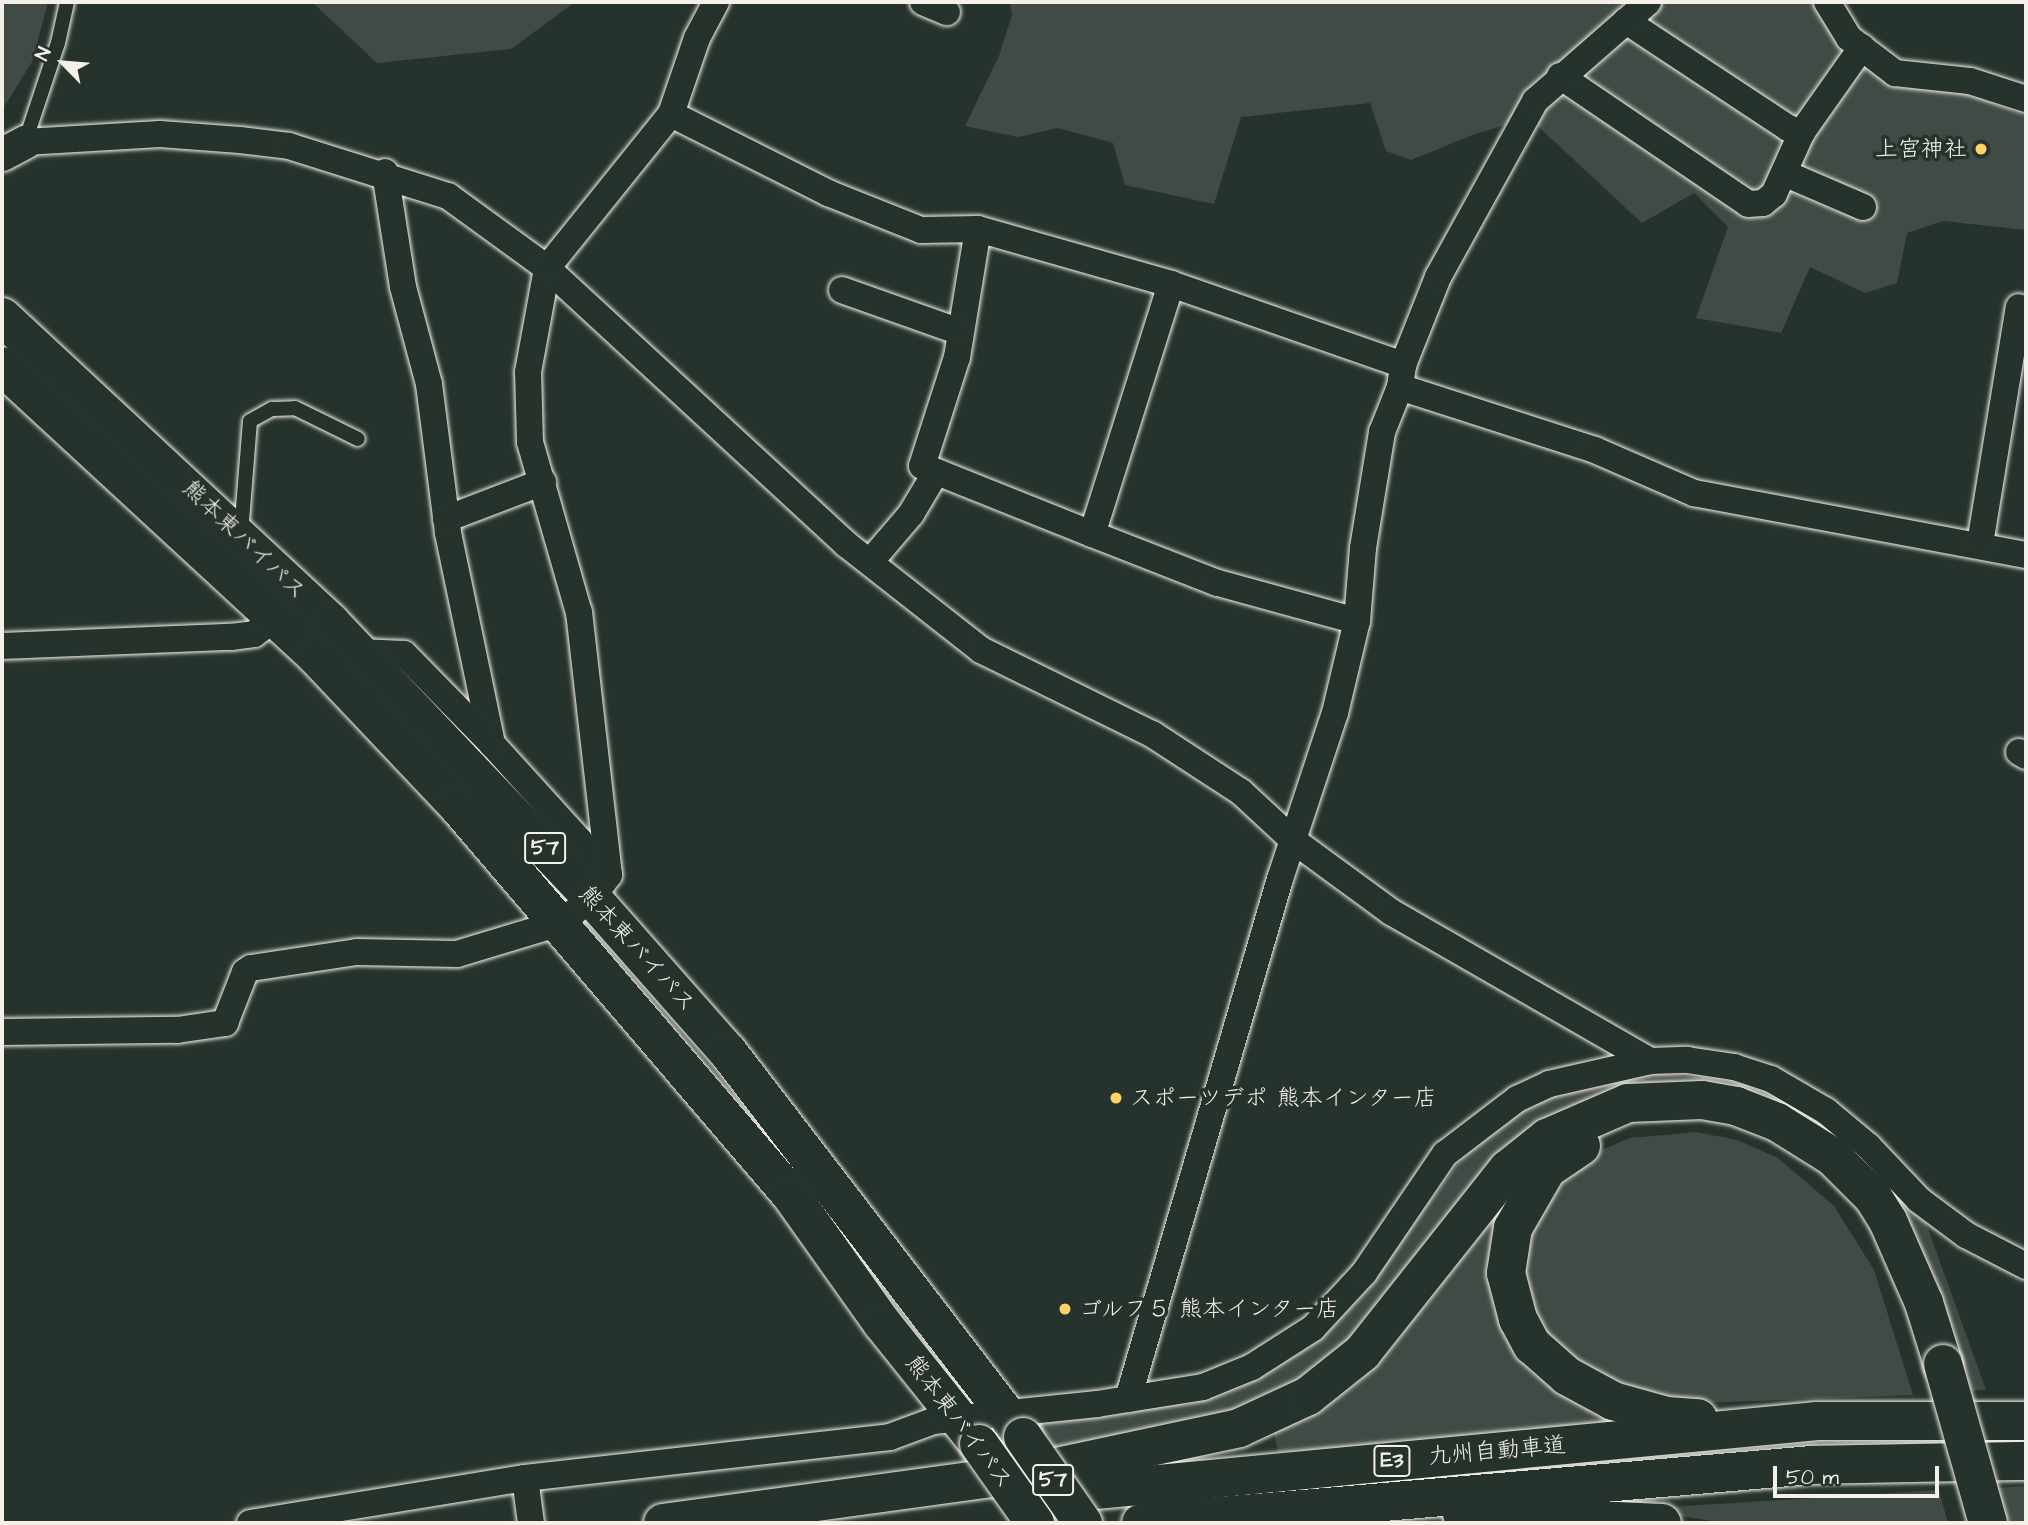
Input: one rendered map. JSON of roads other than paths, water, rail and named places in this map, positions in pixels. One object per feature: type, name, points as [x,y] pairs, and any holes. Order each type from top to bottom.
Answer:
[{"type":"highway","name":"熊本東バイパス","points":[[2,317],[241,538],[599,888],[1014,1424],[1083,1523]]},
{"type":"highway","name":"熊本東バイパス","points":[[2,366],[275,618],[457,805],[791,1195],[882,1323],[969,1431],[1035,1523]]},
{"type":"highway","points":[[663,1523],[1028,1473],[1239,1428],[1308,1396],[1362,1353],[1508,1169],[1547,1138],[1628,1104],[1702,1100],[1736,1107],[1777,1122],[1833,1157],[1873,1197],[1888,1221],[1924,1303],[1931,1364],[1965,1523]]},
{"type":"highway","points":[[1817,1421],[1667,1416],[1614,1401],[1567,1376],[1545,1358],[1518,1320],[1506,1273],[1513,1227],[1547,1169],[1575,1149],[1652,1122],[1717,1123],[1804,1160],[1827,1180],[1886,1261],[1931,1364],[1988,1523]]},
{"type":"highway","name":"九州自動車道","points":[[760,1523],[1817,1421],[2026,1422]]},
{"type":"highway","name":"九州自動車道","points":[[1141,1523],[1812,1465],[2026,1461]]},
{"type":"highway","points":[[1355,1506],[1518,1519],[1662,1523]]},
{"type":"street","points":[[2,1032],[177,1030],[225,1023],[245,972],[251,968],[357,952],[457,954],[560,923],[599,888],[609,875],[605,820],[579,613],[530,442],[527,372],[547,268],[671,114],[697,38],[716,2]]},
{"type":"street","points":[[1128,1399],[1294,841],[1335,713],[1357,621],[1363,548],[1382,432],[1401,376],[1438,277],[1535,102],[1560,76],[1648,2]]},
{"type":"street","points":[[1827,2],[1849,38],[1895,73],[1970,81],[2026,99]]},
{"type":"street","points":[[1626,21],[1788,128],[1801,132]]},
{"type":"street","points":[[1560,76],[1748,204],[1763,203],[1774,194],[1801,132],[1862,47]]},
{"type":"street","points":[[671,114],[828,192],[921,230],[978,229],[1171,284],[1595,450],[1694,493],[1980,544],[2026,555]]},
{"type":"street","points":[[13,148],[160,134],[240,139],[289,146],[385,173],[448,196],[547,268],[870,562],[981,650],[1152,734],[1241,792],[1294,841],[1391,912],[1650,1061]]},
{"type":"street","points":[[385,173],[403,286],[429,384],[446,519],[492,744]]},
{"type":"street","points":[[1783,173],[1863,207]]},
{"type":"street","points":[[978,229],[958,331],[957,357],[922,466],[1218,583],[1357,621]]},
{"type":"street","points":[[1092,534],[1171,284]]},
{"type":"street","points":[[842,290],[958,331]]},
{"type":"street","points":[[1980,544],[2019,307]]},
{"type":"street","points":[[870,562],[911,513],[936,472]]},
{"type":"street","points":[[446,519],[543,482]]},
{"type":"street","points":[[2,646],[230,637],[254,634],[275,618]]},
{"type":"street","points":[[358,652],[404,654],[492,744],[579,840],[599,888]]},
{"type":"street","points":[[250,1523],[525,1478],[890,1437],[933,1421],[969,1431],[1203,1387],[1252,1367],[1303,1335],[1364,1273],[1445,1154],[1517,1099],[1549,1084],[1650,1061],[1687,1060],[1734,1067],[1771,1080],[1826,1111],[1868,1146],[1919,1200],[1957,1228],[2026,1266]]},
{"type":"street","points":[[525,1478],[531,1523]]},
{"type":"lane","points":[[13,148],[58,43],[67,2]]},
{"type":"lane","points":[[241,538],[250,421],[272,409],[295,408],[358,439]]},
{"type":"place","name":"上宮神社","points":[[1981,149]]},
{"type":"place","name":"スポーツデポ 熊本インター店","points":[[1116,1098]]},
{"type":"place","name":"ゴルフ５ 熊本インター店","points":[[1065,1309]]}]
